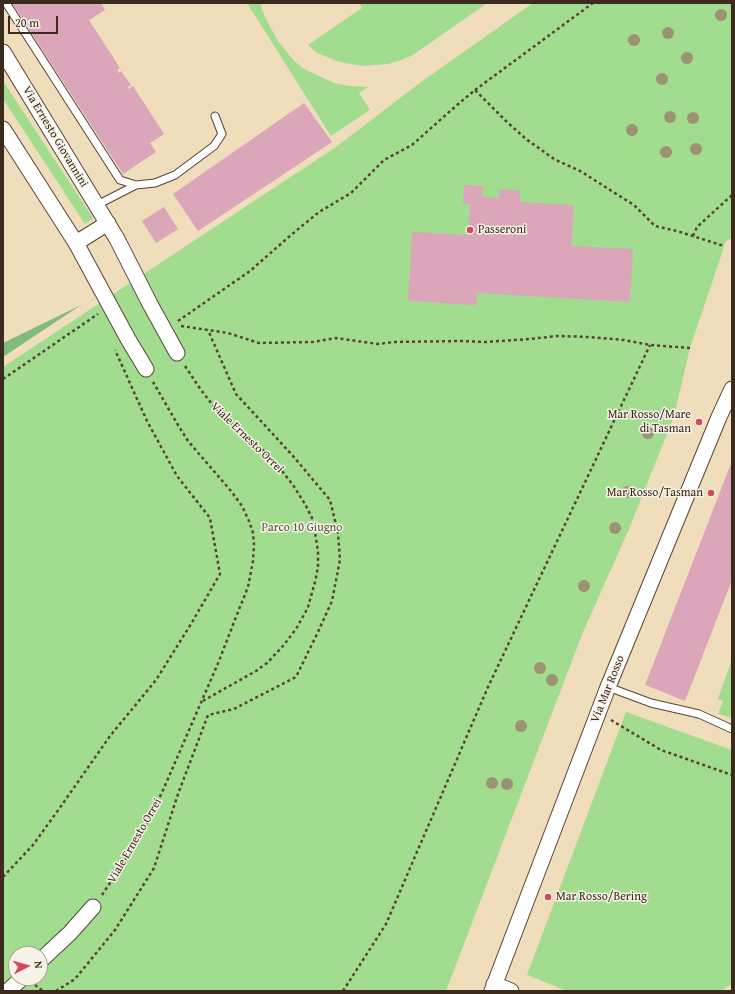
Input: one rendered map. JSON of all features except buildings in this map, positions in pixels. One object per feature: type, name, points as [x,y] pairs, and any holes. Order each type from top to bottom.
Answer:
[{"type":"street","name":"Via Ernesto Giovannini","points":[[3,52],[108,223],[165,323]]},
{"type":"street","points":[[3,129],[76,243],[146,369]]},
{"type":"street","points":[[76,243],[108,223]]},
{"type":"street","points":[[165,323],[177,353]]},
{"type":"street","name":"Via Mar Rosso","points":[[493,988],[608,687],[719,417],[731,395]]},
{"type":"street","points":[[48,954],[70,933],[93,907]]},
{"type":"street","points":[[493,988],[511,991]]},
{"type":"lane","points":[[6,3],[120,180],[136,185]]},
{"type":"lane","points":[[97,205],[136,185],[155,182],[175,175],[214,146],[222,134],[215,116]]},
{"type":"lane","points":[[608,687],[651,703],[699,714],[732,729]]},
{"type":"path","points":[[165,323],[204,302],[250,271],[319,212],[351,193],[384,160],[412,145],[475,90],[593,3]]},
{"type":"path","points":[[475,90],[526,139],[554,159],[582,172],[634,204],[655,226],[677,231],[724,246]]},
{"type":"path","points":[[693,236],[697,227],[732,195]]},
{"type":"path","points":[[3,379],[98,313],[101,321]]},
{"type":"path","points":[[165,323],[228,333],[259,343],[313,342],[336,338],[378,344],[402,342],[486,342],[558,336],[624,340],[650,345],[690,348]]},
{"type":"path","points":[[56,991],[75,978],[115,930],[154,868],[178,794],[208,715],[234,710],[296,677],[332,601],[340,560],[338,534],[330,500],[293,456],[236,394],[208,330]]},
{"type":"path","points":[[343,991],[386,924],[488,687],[650,345]]},
{"type":"path","points":[[3,876],[33,845],[110,736],[156,680],[220,574],[210,518],[177,476],[114,349]]},
{"type":"path","name":"Viale Ernesto Orrei","points":[[177,353],[201,390],[215,408],[264,451],[275,462],[293,485],[312,518],[318,552],[317,575],[311,600],[298,625],[283,646],[267,663],[256,671],[201,702]]},
{"type":"path","name":"Viale Ernesto Orrei","points":[[93,907],[122,866],[148,823],[219,661],[248,587],[253,561],[254,545],[252,533],[249,521],[242,506],[228,486],[188,441],[146,369]]},
{"type":"path","points":[[621,726],[661,750],[732,776]]},
{"type":"green space","points":[[247,3],[261,3],[262,10],[278,41],[294,61],[304,69],[334,83],[349,86],[368,87],[359,93],[370,110],[331,136]]},
{"type":"green space","points":[[359,3],[487,3],[413,55],[388,64],[362,66],[340,62],[317,53],[308,45],[362,8]]},
{"type":"green space","name":"Parco 10 Giugno","points":[[533,3],[732,3],[732,238],[726,241],[690,348],[674,416],[629,529],[583,632],[446,991],[3,991],[3,367],[336,147],[421,82]]},
{"type":"green space","points":[[3,81],[93,218],[85,224],[3,99]]},
{"type":"green space","points":[[81,305],[3,357],[3,343]]},
{"type":"green space","points":[[732,659],[732,718],[718,714],[723,701],[718,699]]},
{"type":"green space","points":[[626,712],[732,750],[732,984],[721,991],[567,991],[527,975]]},
{"type":"place","name":"Passeroni","points":[[470,230]]},
{"type":"place","name":"Mar Rosso/Mare di Tasman","points":[[699,422]]},
{"type":"place","name":"Mar Rosso/Tasman","points":[[711,493]]},
{"type":"place","name":"Mar Rosso/Bering","points":[[548,897]]}]
